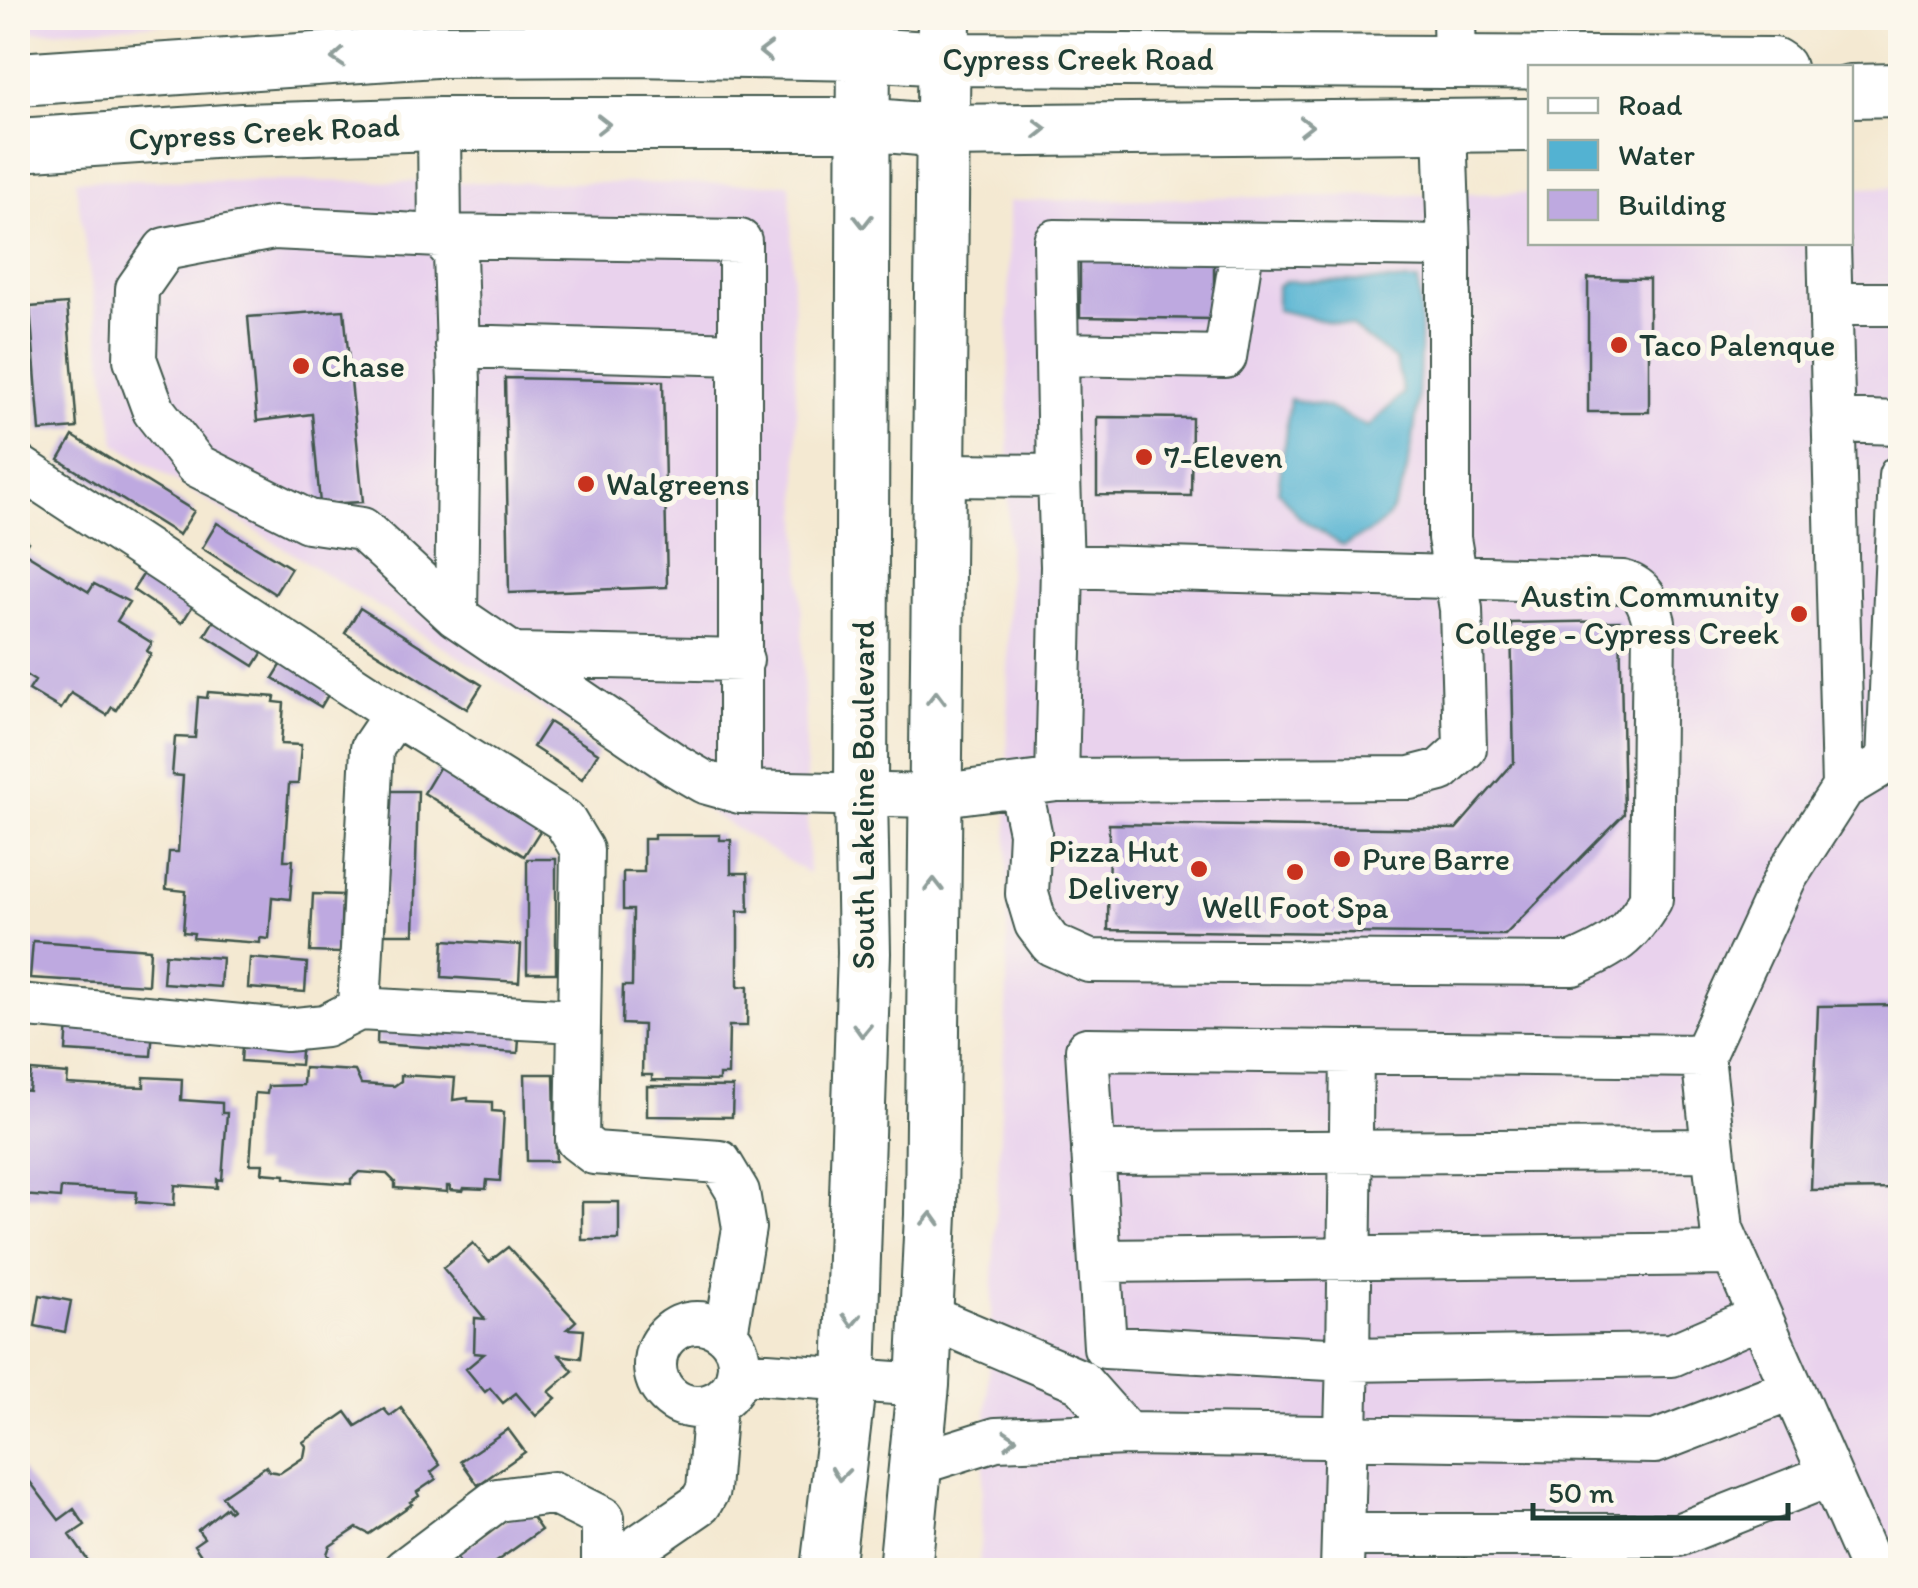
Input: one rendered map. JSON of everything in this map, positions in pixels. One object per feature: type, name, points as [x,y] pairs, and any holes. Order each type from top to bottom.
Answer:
[{"type":"main road","name":"Cypress Creek Road","points":[[18,79],[435,34],[864,36],[1442,48],[1612,65]]},
{"type":"main road","points":[[308,128],[344,99],[423,76],[431,68],[435,34]]},
{"type":"main road","name":"South Lakeline Boulevard","points":[[827,1570],[850,1378],[864,953],[864,36]]},
{"type":"main road","points":[[905,1570],[923,1386],[931,1215],[944,38]]},
{"type":"main road","name":"Cypress Creek Road","points":[[1698,65],[1774,65]]},
{"type":"main road","points":[[1853,91],[1900,90]]},
{"type":"main road","points":[[1445,126],[1454,110],[1465,103],[1528,100]]},
{"type":"main road","name":"Cypress Creek Road","points":[[18,145],[439,124],[863,124],[943,130],[1528,125]]},
{"type":"lane","points":[[439,124],[440,236],[455,253],[456,616]]},
{"type":"lane","points":[[740,792],[740,241],[440,236],[274,228],[165,249],[136,289],[136,359],[154,411],[196,465],[308,521],[362,529],[456,616],[704,782],[740,792],[934,796],[1038,782],[1410,778],[1440,770],[1465,748],[1461,609],[1449,538],[1445,126]]},
{"type":"lane","points":[[1062,566],[1623,582],[1636,586],[1648,602],[1654,622],[1651,899],[1634,927],[1611,948],[1573,964],[1089,961],[1051,944],[1036,924],[1027,894],[1030,832],[1062,566],[1055,242],[1449,246]]},
{"type":"lane","points":[[1056,354],[1225,357],[1243,244]]},
{"type":"lane","points":[[1829,245],[1843,788]]},
{"type":"lane","points":[[1831,304],[1900,304]]},
{"type":"lane","points":[[457,346],[740,354]]},
{"type":"lane","points":[[1834,421],[1900,423]]},
{"type":"lane","points":[[18,466],[564,820],[582,850],[577,1140],[594,1153],[720,1162],[738,1192],[744,1228],[708,1490],[700,1504],[604,1570]]},
{"type":"lane","points":[[939,475],[1059,476]]},
{"type":"lane","points":[[1867,1569],[1722,1229],[1703,1056],[1785,878],[1843,788],[1888,761],[1900,476]]},
{"type":"lane","points":[[515,654],[742,660]]},
{"type":"lane","points":[[359,1009],[372,748],[395,714]]},
{"type":"lane","points":[[18,1005],[286,1030],[325,1026],[359,1009],[577,1020]]},
{"type":"lane","points":[[1703,1056],[1087,1049],[1105,1347],[1348,1360],[1672,1355],[1760,1317]]},
{"type":"lane","points":[[1352,1052],[1343,1553],[1678,1535],[1830,1475]]},
{"type":"lane","points":[[1093,1153],[1713,1150]]},
{"type":"lane","points":[[1100,1261],[1732,1254]]},
{"type":"lane","points":[[927,1316],[1080,1381],[1127,1434]]},
{"type":"lane","points":[[726,1370],[923,1386]]},
{"type":"lane","points":[[916,1464],[996,1439],[1127,1434],[1655,1442],[1792,1389]]},
{"type":"lane","points":[[404,1570],[498,1500],[553,1493],[603,1518],[604,1570]]},
{"type":"shaded area","points":[[18,18],[251,18],[18,33]]},
{"type":"shaded area","points":[[75,180],[790,184],[809,874],[116,444]]},
{"type":"shaded area","points":[[1900,187],[1900,1570],[979,1570],[1007,985],[1009,201],[1528,193],[1528,245],[1853,245],[1853,188]]},
{"type":"water","points":[[1286,281],[1418,281],[1420,371],[1405,475],[1396,503],[1383,522],[1343,546],[1300,518],[1278,491],[1290,399],[1328,407],[1368,427],[1403,394],[1396,361],[1352,327],[1277,310],[1277,287]]},
{"type":"building","points":[[1080,255],[1214,257],[1214,319],[1080,317]]},
{"type":"building","name":"Taco Palenque","points":[[1588,278],[1649,279],[1649,412],[1588,412]]},
{"type":"building","points":[[67,304],[77,428],[40,431],[30,307]]},
{"type":"building","name":"Chase","points":[[344,310],[363,502],[320,504],[312,414],[257,421],[248,317]]},
{"type":"building","name":"Walgreens","points":[[505,378],[663,381],[667,587],[509,593]]},
{"type":"building","name":"7-Eleven","points":[[1097,417],[1192,418],[1191,496],[1097,495]]},
{"type":"building","points":[[73,436],[194,511],[179,535],[59,460]]},
{"type":"building","points":[[217,523],[291,568],[275,594],[202,548]]},
{"type":"building","points":[[18,535],[28,542],[22,551],[89,592],[94,584],[129,602],[117,621],[152,643],[147,651],[151,654],[116,710],[112,707],[107,715],[71,693],[61,709],[29,690],[35,681],[18,670]]},
{"type":"building","points":[[148,567],[197,599],[182,623],[133,590]]},
{"type":"building","points":[[360,608],[482,685],[467,709],[345,633]]},
{"type":"building","points":[[219,612],[269,642],[254,666],[205,635]]},
{"type":"building","points":[[1620,621],[1624,814],[1505,935],[1108,930],[1109,824],[1456,829],[1514,762],[1511,623]]},
{"type":"building","points":[[288,654],[335,683],[321,707],[273,678]]},
{"type":"building","points":[[208,692],[275,697],[274,702],[284,703],[281,744],[301,745],[298,784],[289,784],[284,860],[293,860],[290,899],[272,897],[269,939],[260,938],[260,943],[193,938],[194,933],[183,932],[186,891],[166,889],[169,852],[178,852],[183,776],[172,775],[175,737],[195,738],[198,697],[207,698]]},
{"type":"building","points":[[549,722],[598,753],[582,779],[533,747]]},
{"type":"building","points":[[443,761],[545,823],[524,856],[424,793]]},
{"type":"building","points":[[390,791],[418,791],[414,934],[385,934]]},
{"type":"building","points":[[654,835],[720,835],[720,840],[731,840],[731,873],[748,873],[749,911],[738,911],[738,987],[748,986],[747,1026],[729,1026],[728,1075],[719,1075],[719,1081],[652,1080],[652,1075],[642,1075],[643,1025],[622,1024],[623,986],[632,986],[633,910],[623,910],[623,872],[644,872],[644,839],[654,839]]},
{"type":"building","points":[[527,859],[556,859],[556,973],[527,973]]},
{"type":"building","points":[[313,894],[342,895],[340,953],[310,952]]},
{"type":"building","points":[[444,940],[521,945],[519,982],[442,977]]},
{"type":"building","points":[[33,941],[150,949],[148,985],[30,978]]},
{"type":"building","points":[[165,954],[222,958],[220,987],[163,983]]},
{"type":"building","points":[[250,958],[307,963],[305,992],[248,988]]},
{"type":"building","points":[[1900,1005],[1900,1189],[1811,1190],[1818,1006]]},
{"type":"building","points":[[378,1016],[520,1024],[518,1053],[377,1044]]},
{"type":"building","points":[[68,1023],[153,1028],[151,1056],[66,1051]]},
{"type":"building","points":[[243,1033],[302,1038],[300,1065],[241,1061]]},
{"type":"building","points":[[304,1068],[355,1071],[361,1084],[394,1086],[401,1081],[401,1075],[455,1078],[453,1100],[492,1102],[492,1111],[504,1112],[500,1181],[487,1180],[486,1189],[450,1190],[447,1186],[447,1192],[395,1188],[387,1174],[359,1172],[351,1184],[262,1173],[263,1164],[250,1164],[255,1093],[267,1094],[268,1086],[303,1085]]},
{"type":"building","points":[[31,1071],[68,1074],[67,1084],[103,1086],[144,1087],[144,1077],[182,1079],[181,1100],[222,1103],[222,1113],[227,1113],[222,1180],[217,1179],[217,1188],[175,1185],[174,1205],[136,1202],[137,1192],[61,1188],[60,1198],[22,1195],[23,1174],[18,1174],[18,1090],[29,1091]]},
{"type":"building","points":[[525,1074],[554,1074],[556,1161],[527,1161]]},
{"type":"building","points":[[647,1086],[733,1087],[732,1117],[647,1116]]},
{"type":"building","points":[[582,1202],[619,1202],[619,1240],[582,1240]]},
{"type":"building","points":[[473,1243],[489,1262],[508,1247],[576,1321],[567,1329],[584,1330],[581,1358],[559,1355],[573,1371],[549,1392],[556,1398],[536,1416],[516,1393],[503,1403],[490,1388],[485,1392],[466,1369],[484,1354],[474,1353],[475,1318],[485,1319],[443,1268]]},
{"type":"building","points":[[40,1295],[71,1301],[65,1332],[35,1326]]},
{"type":"building","points":[[401,1408],[440,1465],[431,1472],[436,1479],[417,1492],[419,1496],[412,1504],[369,1534],[357,1528],[330,1546],[327,1554],[331,1559],[314,1570],[211,1570],[194,1545],[204,1538],[198,1530],[226,1507],[232,1509],[222,1496],[266,1466],[269,1471],[280,1473],[304,1457],[303,1442],[346,1412],[356,1426],[384,1409],[390,1416]]},
{"type":"building","points":[[508,1429],[525,1452],[478,1485],[461,1461]]},
{"type":"building","points":[[18,1466],[59,1520],[74,1509],[85,1525],[70,1535],[91,1565],[83,1570],[18,1570]]},
{"type":"building","points":[[525,1507],[541,1530],[484,1570],[465,1570],[455,1556]]},
{"type":"place","name":"Taco Palenque","points":[[1619,345]]},
{"type":"place","name":"Chase","points":[[301,366]]},
{"type":"place","name":"7-Eleven","points":[[1144,457]]},
{"type":"place","name":"Walgreens","points":[[586,484]]},
{"type":"place","name":"Austin Community College - Cypress Creek","points":[[1799,614]]},
{"type":"place","name":"Pure Barre","points":[[1342,859]]},
{"type":"place","name":"Pizza Hut Delivery","points":[[1199,869]]},
{"type":"place","name":"Well Foot Spa","points":[[1295,872]]}]
